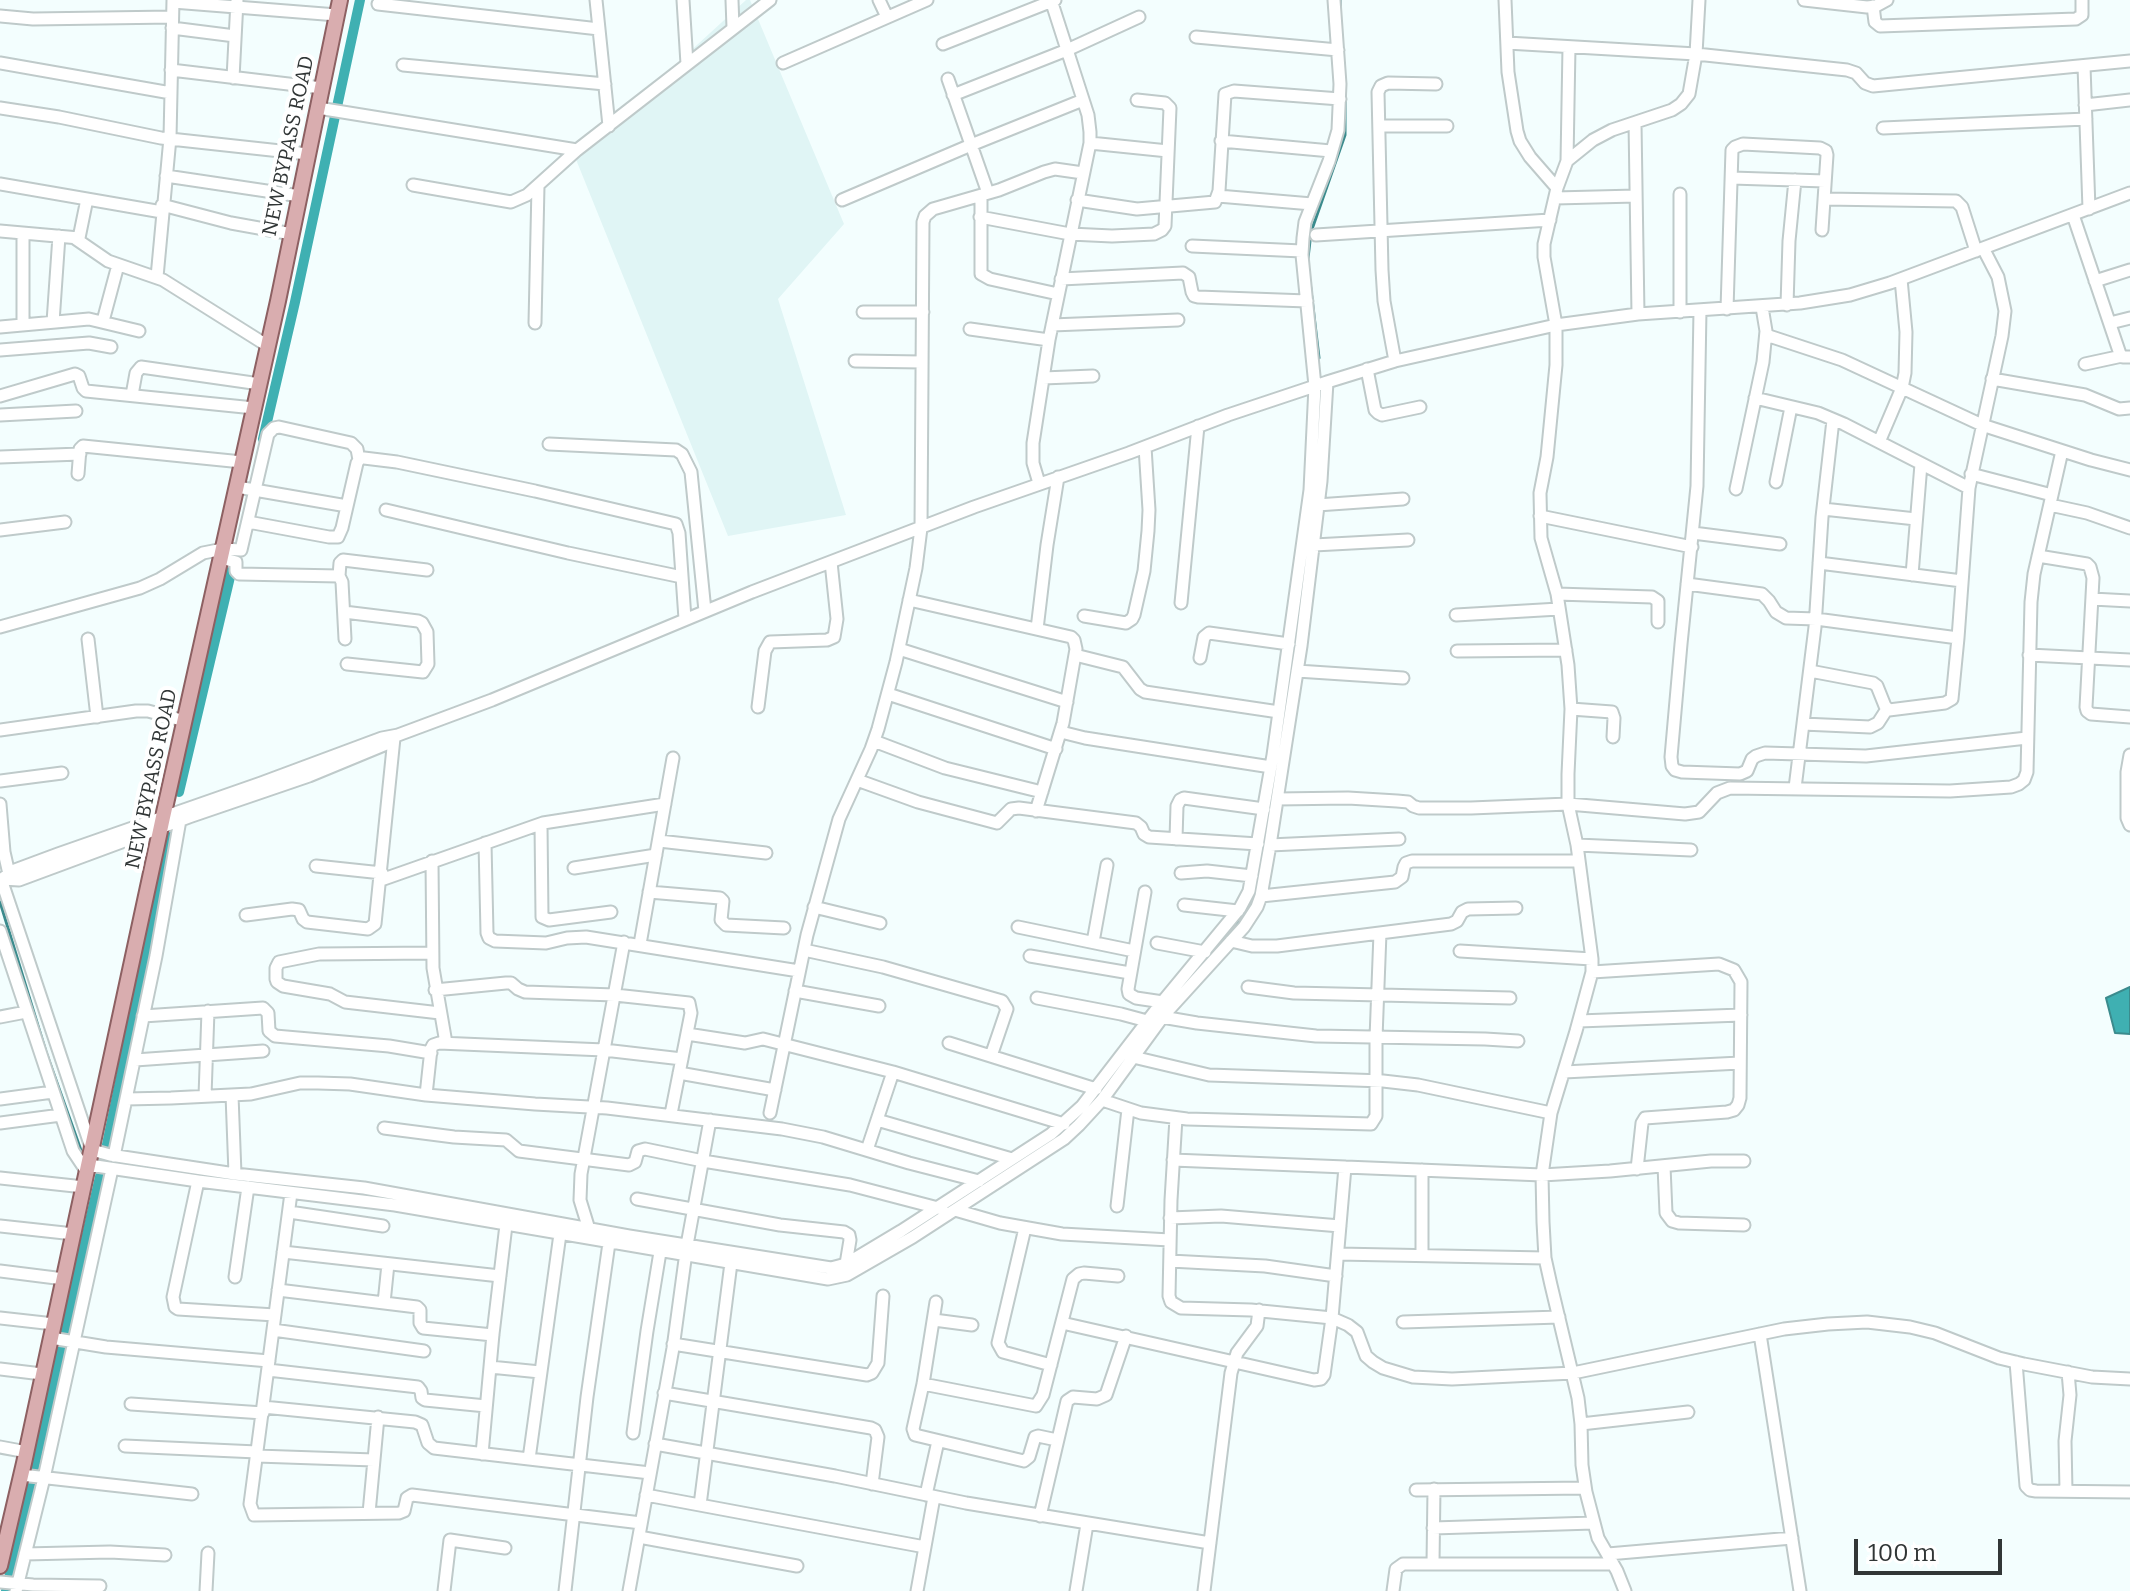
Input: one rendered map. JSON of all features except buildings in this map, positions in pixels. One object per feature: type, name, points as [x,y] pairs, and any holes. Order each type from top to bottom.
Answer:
[{"type":"main road","name":"NEW BYPASS ROAD","points":[[0,1566],[34,1477],[27,1452],[42,1374],[62,1337],[64,1279],[74,1234],[100,1164],[162,822],[185,721],[247,489],[242,462],[308,154],[330,109],[322,88],[338,7]]},
{"type":"street","points":[[596,0],[609,126]]},
{"type":"street","points":[[683,0],[687,64]]},
{"type":"street","points":[[732,0],[733,28]]},
{"type":"street","points":[[413,185],[511,202],[527,195],[577,150],[770,0]]},
{"type":"street","points":[[879,0],[887,17]]},
{"type":"street","points":[[783,63],[927,0]]},
{"type":"street","points":[[0,1178],[100,1164],[235,1174],[364,1188],[686,1250],[839,1267],[946,1210],[1064,1139],[1079,1125],[1147,1021],[1238,911],[1249,891],[1277,799],[1321,481],[1321,384],[1302,251],[1305,222],[1338,130],[1340,99],[1334,0]]},
{"type":"street","points":[[1505,0],[1511,92],[1520,141],[1556,193]]},
{"type":"street","points":[[1567,161],[1593,140],[1612,130],[1672,110],[1681,104],[1692,84],[1699,0]]},
{"type":"street","points":[[1804,0],[1873,6],[1887,0]]},
{"type":"street","points":[[1873,6],[1876,25],[1895,26],[2076,19],[2082,15],[2082,0]]},
{"type":"street","points":[[157,277],[170,138],[173,1],[338,7]]},
{"type":"street","points":[[943,44],[1053,1],[1090,123],[1090,143],[1049,340],[1033,443],[1033,463],[1039,483]]},
{"type":"street","points":[[233,78],[237,4]]},
{"type":"street","points":[[378,4],[599,29]]},
{"type":"street","points":[[0,16],[172,22],[235,36]]},
{"type":"street","points":[[953,95],[1067,50],[1139,17]]},
{"type":"street","points":[[1196,37],[1338,50]]},
{"type":"street","points":[[1507,43],[1696,54],[1847,70],[1873,86],[2130,61]]},
{"type":"street","points":[[1569,47],[1567,161],[1544,244],[1556,325],[1556,365],[1547,457],[1540,493],[1540,516],[1543,546],[1557,594],[1566,650],[1571,709],[1568,804],[1577,845],[1592,972],[1551,1113],[1542,1175],[1545,1258],[1573,1373],[1581,1424],[1585,1488],[1593,1523],[1625,1591]]},
{"type":"street","points":[[0,63],[171,93]]},
{"type":"street","points":[[403,65],[605,84]]},
{"type":"street","points":[[2084,66],[2089,209]]},
{"type":"street","points":[[171,70],[322,88]]},
{"type":"street","points":[[948,79],[971,145],[984,195],[980,217],[979,268],[983,277],[1058,294]]},
{"type":"street","points":[[1395,361],[1384,301],[1378,92],[1381,86],[1388,83],[1436,84]]},
{"type":"street","points":[[1077,200],[1137,209],[1215,202],[1218,196],[1223,98],[1228,93],[1340,99]]},
{"type":"street","points":[[842,200],[1083,100]]},
{"type":"street","points":[[980,217],[1070,234],[1112,236],[1159,233],[1165,226],[1170,108],[1165,103],[1137,100]]},
{"type":"street","points":[[2085,105],[2130,100]]},
{"type":"street","points":[[0,108],[170,138],[308,154]]},
{"type":"street","points":[[330,109],[577,150]]},
{"type":"street","points":[[1883,128],[2086,119]]},
{"type":"street","points":[[1635,123],[1638,314]]},
{"type":"street","points":[[1379,126],[1447,126]]},
{"type":"street","points":[[1221,141],[1331,151]]},
{"type":"street","points":[[1090,143],[1168,151]]},
{"type":"street","points":[[1727,309],[1732,150],[1738,145],[1823,149],[1827,155],[1822,230]]},
{"type":"street","points":[[770,1113],[814,907],[839,819],[874,741],[899,649],[916,568],[921,528],[923,222],[933,209],[984,195],[1055,169],[1083,173]]},
{"type":"street","points":[[166,176],[300,196]]},
{"type":"street","points":[[1732,178],[1825,181]]},
{"type":"street","points":[[1787,305],[1795,180]]},
{"type":"street","points":[[0,184],[162,209],[292,234]]},
{"type":"street","points":[[535,323],[538,186]]},
{"type":"street","points":[[1556,193],[1636,196]]},
{"type":"street","points":[[162,822],[180,820],[309,776],[396,737],[685,619],[1039,483],[1367,369],[1556,325],[1638,314],[1787,305],[1850,295],[1901,279],[2130,193]]},
{"type":"street","points":[[1680,194],[1680,312]]},
{"type":"street","points":[[1218,196],[1312,204]]},
{"type":"street","points":[[76,239],[81,236],[87,199]]},
{"type":"street","points":[[1824,199],[1956,201],[1962,207],[1980,250],[1998,277],[2005,311],[1969,488],[1953,695],[1949,701],[1887,709]]},
{"type":"street","points":[[2073,215],[2110,323],[2126,356],[2085,364]]},
{"type":"street","points":[[1316,235],[1550,220]]},
{"type":"street","points":[[0,231],[76,239],[118,265],[157,277],[268,346]]},
{"type":"street","points":[[23,233],[23,325]]},
{"type":"street","points":[[53,322],[59,236]]},
{"type":"street","points":[[1192,246],[1302,251]]},
{"type":"street","points":[[103,321],[118,265]]},
{"type":"street","points":[[2095,281],[2130,270]]},
{"type":"street","points":[[1061,279],[1183,273],[1189,277],[1192,292],[1198,297],[1307,301]]},
{"type":"street","points":[[1879,442],[1902,388],[1906,357],[1901,279]]},
{"type":"street","points":[[1736,489],[1766,335],[1762,307]]},
{"type":"street","points":[[1700,310],[1700,420],[1672,766],[1682,772],[1740,774],[1747,771],[1752,759],[1760,754],[1866,756],[2027,738]]},
{"type":"street","points":[[863,312],[923,312]]},
{"type":"street","points":[[2110,323],[2130,318]]},
{"type":"street","points":[[0,327],[89,319],[139,331]]},
{"type":"street","points":[[1052,325],[1178,320]]},
{"type":"street","points":[[970,329],[1049,340]]},
{"type":"street","points":[[1766,335],[1842,360],[1982,425],[2130,470]]},
{"type":"street","points":[[0,350],[89,343],[111,347]]},
{"type":"street","points":[[855,361],[922,362]]},
{"type":"street","points":[[132,395],[136,373],[141,367],[260,384]]},
{"type":"street","points":[[1367,369],[1378,413],[1382,415],[1420,407]]},
{"type":"street","points":[[0,396],[75,374],[86,391],[254,408]]},
{"type":"street","points":[[1043,378],[1093,376]]},
{"type":"street","points":[[1992,379],[2085,395],[2119,409],[2130,408]]},
{"type":"street","points":[[0,931],[73,1151],[100,1164],[198,1181],[395,1205],[560,1234],[587,1233],[609,1243],[660,1252],[686,1250],[731,1263],[838,1278],[913,1237],[979,1181],[1064,1124],[1099,1094],[1133,1057],[1162,1017],[1253,915],[1261,896],[1264,809],[1310,490],[1321,384]]},
{"type":"street","points":[[1755,398],[1818,413],[1969,488]]},
{"type":"street","points":[[1776,482],[1791,407]]},
{"type":"street","points":[[0,415],[76,411]]},
{"type":"street","points":[[1795,788],[1816,619],[1833,420]]},
{"type":"street","points":[[1181,603],[1198,426]]},
{"type":"street","points":[[0,627],[140,588],[195,557],[230,555],[242,548],[248,522],[247,489],[268,434],[274,428],[351,443],[357,449],[359,460],[341,533],[335,538],[248,522]]},
{"type":"street","points":[[549,444],[676,450],[682,454],[691,472],[705,611]]},
{"type":"street","points":[[78,474],[80,449],[83,446],[242,462]]},
{"type":"street","points":[[1084,616],[1126,623],[1134,615],[1144,571],[1148,531],[1145,447]]},
{"type":"street","points":[[1277,799],[1373,799],[1405,802],[1419,808],[1568,804],[1694,814],[1717,793],[1730,788],[1950,791],[2011,787],[2024,780],[2027,772],[2031,602],[2062,451]]},
{"type":"street","points":[[0,457],[80,454]]},
{"type":"street","points":[[359,460],[397,462],[672,523],[678,527],[679,533],[685,619]]},
{"type":"street","points":[[1912,575],[1921,464]]},
{"type":"street","points":[[1971,474],[2130,528]]},
{"type":"street","points":[[1037,629],[1058,477]]},
{"type":"street","points":[[247,489],[347,506]]},
{"type":"street","points":[[1317,505],[1403,499]]},
{"type":"street","points":[[1823,509],[1916,519]]},
{"type":"street","points":[[386,510],[682,577]]},
{"type":"street","points":[[1540,516],[1692,547]]},
{"type":"street","points":[[0,530],[65,522]]},
{"type":"street","points":[[1693,533],[1780,544]]},
{"type":"street","points":[[1314,545],[1408,540]]},
{"type":"street","points":[[230,555],[239,574],[339,576]]},
{"type":"street","points":[[2038,556],[2090,567],[2093,578],[2087,711],[2097,715],[2130,717]]},
{"type":"street","points":[[345,639],[342,582],[339,576],[343,560],[427,570]]},
{"type":"street","points":[[758,707],[765,651],[770,642],[827,640],[834,637],[837,619],[831,562]]},
{"type":"street","points":[[1819,563],[1962,581]]},
{"type":"street","points":[[1687,584],[1758,592],[1766,597],[1780,616],[1958,638]]},
{"type":"street","points":[[1557,594],[1652,597],[1658,601],[1658,622]]},
{"type":"street","points":[[2092,599],[2130,601]]},
{"type":"street","points":[[909,600],[1071,637],[1076,644],[1061,732],[1036,811]]},
{"type":"street","points":[[1456,615],[1559,609]]},
{"type":"street","points":[[344,612],[418,621],[427,632],[428,664],[423,672],[347,664]]},
{"type":"street","points":[[1200,658],[1204,637],[1209,633],[1289,644]]},
{"type":"street","points":[[88,639],[97,717]]},
{"type":"street","points":[[899,649],[1067,702]]},
{"type":"street","points":[[1457,651],[1566,650]]},
{"type":"street","points":[[1075,655],[1123,667],[1145,692],[1279,712]]},
{"type":"street","points":[[2029,655],[2130,660]]},
{"type":"street","points":[[1297,671],[1403,678]]},
{"type":"street","points":[[1810,671],[1873,683],[1887,709]]},
{"type":"street","points":[[888,694],[1056,749]]},
{"type":"street","points":[[1571,709],[1612,712],[1613,737]]},
{"type":"street","points":[[1803,724],[1870,727],[1878,723],[1887,709]]},
{"type":"street","points":[[0,730],[136,711],[185,721]]},
{"type":"street","points":[[1061,732],[1271,767]]},
{"type":"street","points":[[3,878],[44,859],[162,822],[382,738],[396,737]]},
{"type":"street","points":[[246,915],[297,909],[307,922],[372,927],[377,921],[396,737]]},
{"type":"street","points":[[874,741],[945,768],[1042,792]]},
{"type":"street","points":[[2130,755],[2127,772],[2127,818],[2130,825]]},
{"type":"street","points":[[640,944],[673,758]]},
{"type":"street","points":[[0,781],[62,773]]},
{"type":"street","points":[[857,780],[918,802],[995,823],[1014,808],[1136,823],[1146,836],[1176,839],[1264,845],[1399,839]]},
{"type":"street","points":[[1176,839],[1177,806],[1184,798],[1264,809]]},
{"type":"street","points":[[0,804],[3,878],[61,1063],[100,1164]]},
{"type":"street","points":[[316,866],[381,876],[541,824],[665,804]]},
{"type":"street","points":[[100,1586],[10,1585],[25,1554],[34,1477],[100,1164],[126,1099],[135,1060],[180,820]]},
{"type":"street","points":[[541,824],[542,917],[549,920],[611,912]]},
{"type":"street","points":[[659,841],[766,853]]},
{"type":"street","points":[[485,843],[487,933],[495,941],[546,943],[586,937],[799,971]]},
{"type":"street","points":[[1577,845],[1691,850]]},
{"type":"street","points":[[574,868],[656,855]]},
{"type":"street","points":[[432,861],[432,953],[435,990],[446,1043]]},
{"type":"street","points":[[1261,896],[1395,882],[1400,880],[1406,863],[1412,861],[1579,861]]},
{"type":"street","points":[[1093,942],[1107,865]]},
{"type":"street","points":[[1181,873],[1207,871],[1252,876]]},
{"type":"street","points":[[649,892],[720,898],[723,901],[721,920],[726,925],[784,928]]},
{"type":"street","points":[[1145,892],[1128,989],[1132,996],[1163,1002]]},
{"type":"street","points":[[1184,905],[1238,911]]},
{"type":"street","points":[[814,907],[880,923]]},
{"type":"street","points":[[1231,941],[1252,946],[1277,946],[1451,924],[1468,909],[1516,908]]},
{"type":"street","points":[[1018,927],[1134,951]]},
{"type":"street","points":[[949,1043],[1099,1094],[1128,1109],[1176,1118],[1371,1124],[1376,1116],[1380,933]]},
{"type":"street","points":[[587,1233],[580,1200],[584,1160],[624,942]]},
{"type":"street","points":[[1157,943],[1205,952]]},
{"type":"street","points":[[804,950],[897,971],[1002,1001],[1007,1009],[991,1056]]},
{"type":"street","points":[[1460,951],[1592,959]]},
{"type":"street","points":[[432,953],[319,954],[279,962],[276,979],[279,985],[330,994],[345,1002],[440,1013]]},
{"type":"street","points":[[1030,956],[1130,973]]},
{"type":"street","points":[[1592,972],[1719,964],[1734,970],[1741,982],[1740,1098],[1734,1110],[1645,1118],[1637,1169]]},
{"type":"street","points":[[435,990],[511,983],[525,992],[615,995],[689,1003],[691,1013],[671,1114]]},
{"type":"street","points":[[1248,987],[1294,993],[1510,998]]},
{"type":"street","points":[[795,991],[879,1006]]},
{"type":"street","points":[[1037,998],[1147,1021]]},
{"type":"street","points":[[143,1016],[263,1008],[268,1013],[269,1031],[275,1036],[389,1046],[431,1053]]},
{"type":"street","points":[[205,1096],[208,1011]]},
{"type":"street","points":[[0,1017],[26,1012]]},
{"type":"street","points":[[1579,1021],[1741,1015]]},
{"type":"street","points":[[1162,1017],[1294,1035],[1518,1041]]},
{"type":"street","points":[[687,1034],[745,1043],[763,1039],[893,1072],[1064,1124]]},
{"type":"street","points":[[426,1095],[435,1044],[604,1050],[682,1059]]},
{"type":"street","points":[[135,1060],[263,1051]]},
{"type":"street","points":[[1133,1057],[1209,1075],[1418,1085],[1551,1113]]},
{"type":"street","points":[[1564,1072],[1740,1063]]},
{"type":"street","points":[[867,1150],[893,1072]]},
{"type":"street","points":[[679,1073],[775,1090]]},
{"type":"street","points":[[126,1099],[251,1094],[300,1083],[318,1083],[350,1084],[426,1095],[671,1114],[823,1137],[979,1181]]},
{"type":"street","points":[[0,1099],[53,1092]]},
{"type":"street","points":[[232,1095],[235,1174]]},
{"type":"street","points":[[1117,1206],[1128,1109]]},
{"type":"street","points":[[0,1123],[61,1115]]},
{"type":"street","points":[[1176,1118],[1170,1218],[1171,1302],[1181,1308],[1259,1310],[1332,1318],[1357,1332],[1366,1356],[1373,1362],[1413,1377],[1452,1379],[1573,1373],[1760,1334],[1867,1322],[1935,1333],[2016,1362],[2092,1377],[2130,1379]]},
{"type":"street","points":[[629,1591],[710,1120]]},
{"type":"street","points":[[877,1120],[1012,1159]]},
{"type":"street","points":[[384,1128],[506,1140],[519,1151],[629,1165],[635,1162],[638,1151],[645,1149],[850,1185],[1025,1228],[1062,1234],[1170,1240]]},
{"type":"street","points":[[1173,1160],[1542,1175],[1744,1161]]},
{"type":"street","points":[[1664,1166],[1666,1213],[1672,1221],[1744,1225]]},
{"type":"street","points":[[1062,1323],[1314,1380],[1321,1379],[1332,1318],[1345,1167]]},
{"type":"street","points":[[1422,1170],[1422,1255]]},
{"type":"street","points":[[198,1181],[173,1297],[175,1307],[275,1315]]},
{"type":"street","points":[[235,1277],[248,1187]]},
{"type":"street","points":[[291,1193],[250,1504],[254,1515],[402,1512],[407,1498],[412,1495],[641,1523]]},
{"type":"street","points":[[637,1199],[780,1225],[847,1233],[850,1240],[846,1264]]},
{"type":"street","points":[[289,1212],[383,1226]]},
{"type":"street","points":[[1170,1218],[1221,1216],[1340,1226]]},
{"type":"street","points":[[482,1454],[506,1225]]},
{"type":"street","points":[[0,1226],[74,1234]]},
{"type":"street","points":[[1025,1228],[998,1343],[1003,1352],[1051,1365]]},
{"type":"street","points":[[529,1459],[560,1234]]},
{"type":"street","points":[[565,1591],[587,1397],[609,1243]]},
{"type":"street","points":[[283,1252],[500,1276]]},
{"type":"street","points":[[633,1433],[660,1252]]},
{"type":"street","points":[[1338,1254],[1545,1258]]},
{"type":"street","points":[[1170,1261],[1265,1266],[1336,1276]]},
{"type":"street","points":[[700,1505],[731,1263]]},
{"type":"street","points":[[384,1303],[388,1264]]},
{"type":"street","points":[[0,1271],[64,1279]]},
{"type":"street","points":[[923,1384],[1036,1406],[1043,1395],[1073,1279],[1084,1273],[1118,1276]]},
{"type":"street","points":[[278,1290],[417,1307],[423,1328],[493,1335]]},
{"type":"street","points":[[673,1344],[867,1375],[878,1363],[883,1296]]},
{"type":"street","points":[[936,1302],[913,1431],[916,1436],[1024,1461],[1029,1457],[1035,1437],[1057,1440]]},
{"type":"street","points":[[1204,1591],[1233,1361],[1257,1326],[1259,1310]]},
{"type":"street","points":[[1403,1322],[1559,1317]]},
{"type":"street","points":[[0,1318],[106,1347],[418,1387],[425,1400],[486,1406]]},
{"type":"street","points":[[934,1320],[972,1325]]},
{"type":"street","points":[[273,1330],[424,1351]]},
{"type":"street","points":[[1760,1334],[1800,1591]]},
{"type":"street","points":[[1040,1516],[1067,1401],[1069,1398],[1097,1399],[1106,1395],[1126,1336]]},
{"type":"street","points":[[2016,1362],[2026,1486],[2036,1491],[2130,1492]]},
{"type":"street","points":[[490,1367],[540,1372]]},
{"type":"street","points":[[0,1369],[42,1374]]},
{"type":"street","points":[[2066,1491],[2068,1372]]},
{"type":"street","points":[[664,1393],[871,1428],[878,1437],[872,1484]]},
{"type":"street","points":[[131,1404],[378,1417],[420,1423],[428,1443],[434,1448],[650,1473]]},
{"type":"street","points":[[1581,1424],[1688,1412]]},
{"type":"street","points":[[369,1513],[378,1417]]},
{"type":"street","points":[[917,1591],[938,1441]]},
{"type":"street","points":[[655,1444],[1040,1516],[1210,1543]]},
{"type":"street","points":[[125,1446],[374,1460]]},
{"type":"street","points":[[0,1447],[27,1452]]},
{"type":"street","points":[[34,1477],[192,1494]]},
{"type":"street","points":[[1416,1490],[1585,1488]]},
{"type":"street","points":[[1433,1563],[1434,1489]]},
{"type":"street","points":[[646,1495],[925,1547]]},
{"type":"street","points":[[1433,1528],[1593,1523]]},
{"type":"street","points":[[1076,1591],[1087,1524]]},
{"type":"street","points":[[639,1537],[797,1566]]},
{"type":"street","points":[[1393,1591],[1397,1566],[1403,1564],[1610,1559],[1792,1538]]},
{"type":"street","points":[[444,1591],[450,1540],[505,1548]]},
{"type":"street","points":[[25,1554],[110,1552],[165,1555]]},
{"type":"street","points":[[206,1591],[208,1553]]},
{"type":"shaded area","points":[[746,0],[750,0],[844,224],[778,299],[846,515],[728,536],[575,157]]},
{"type":"water","points":[[2130,987],[2130,1034],[2115,1033],[2106,998]]},
{"type":"waterway","points":[[263,439],[360,0]]},
{"type":"waterway","points":[[1340,0],[1340,9]]},
{"type":"waterway","points":[[1308,258],[1311,232],[1345,135],[1345,100]]},
{"type":"waterway","points":[[1310,282],[1319,358]]},
{"type":"waterway","points":[[179,792],[234,560]]},
{"type":"waterway","points":[[1302,593],[1304,572]]},
{"type":"waterway","points":[[1294,644],[1301,600]]},
{"type":"waterway","points":[[1257,877],[1271,798]]},
{"type":"waterway","points":[[6,1591],[104,1159],[170,837]]},
{"type":"waterway","points":[[1210,953],[1245,913],[1253,892]]},
{"type":"waterway","points":[[0,902],[46,1052],[83,1156]]},
{"type":"waterway","points":[[1110,1078],[1120,1066]]},
{"type":"waterway","points":[[249,1181],[298,1186]]}]
